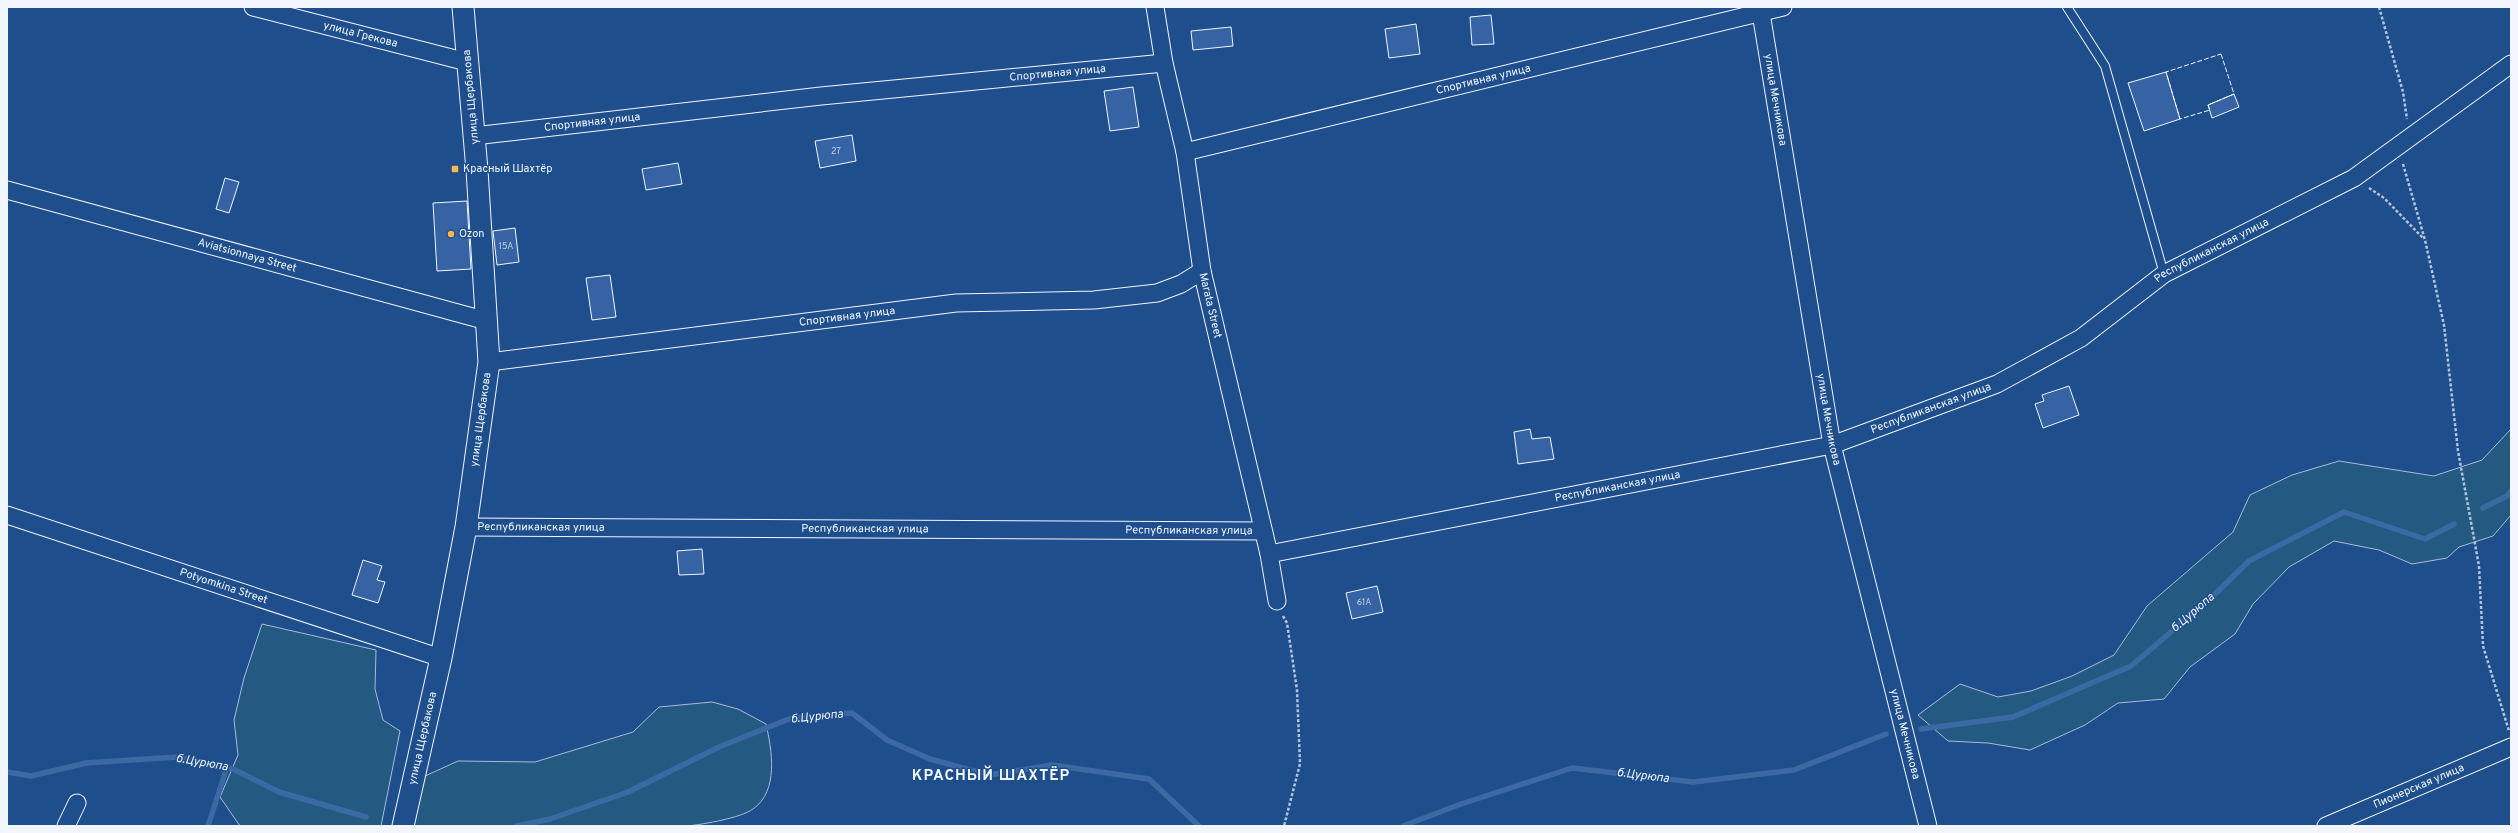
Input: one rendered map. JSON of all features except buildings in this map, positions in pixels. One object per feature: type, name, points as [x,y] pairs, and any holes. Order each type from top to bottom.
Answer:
[{"type":"street","name":"улица Грекова","points":[[253,7],[467,62]]},
{"type":"street","name":"улица Щербакова","points":[[403,826],[441,658],[466,527],[489,362],[474,136],[463,7]]},
{"type":"street","name":"Marata Street","points":[[1155,7],[1164,63],[1185,152],[1202,271],[1269,554],[1277,601]]},
{"type":"street","name":"Спортивная улица","points":[[1185,152],[1760,9],[1783,7]]},
{"type":"street","name":"улица Мечникова","points":[[1760,9],[1832,445],[1928,826]]},
{"type":"street","name":"Спортивная улица","points":[[474,136],[821,96],[1164,63]]},
{"type":"street","name":"Республиканская улица","points":[[1269,554],[1832,445],[1997,384],[2081,338],[2164,274],[2354,178],[2511,64]]},
{"type":"street","name":"Aviatsionnaya Street","points":[[7,190],[487,321]]},
{"type":"street","name":"Спортивная улица","points":[[489,362],[956,303],[1094,300],[1157,293],[1181,284],[1202,271]]},
{"type":"street","name":"Potyomkina Street","points":[[7,515],[441,658]]},
{"type":"street","name":"Республиканская улица","points":[[466,527],[1263,531]]},
{"type":"street","name":"Пионерская улица","points":[[2326,826],[2511,747]]},
{"type":"street","points":[[66,826],[76,803]]},
{"type":"lane","points":[[2067,7],[2105,66],[2164,274]]},
{"type":"path","points":[[2379,7],[2403,92],[2404,141],[2444,325],[2458,451],[2479,566],[2483,646],[2511,738]]},
{"type":"path","points":[[2354,178],[2384,198],[2425,240]]},
{"type":"path","points":[[1277,601],[1287,624],[1297,690],[1300,764],[1284,826]]},
{"type":"shaded area","points":[[2511,429],[2511,515],[2493,536],[2459,547],[2447,558],[2412,564],[2379,550],[2334,541],[2289,567],[2253,604],[2235,634],[2190,667],[2164,699],[2118,703],[2085,725],[2030,750],[1988,743],[1948,741],[1918,715],[1960,684],[1998,697],[2031,691],[2072,676],[2114,655],[2147,606],[2233,532],[2250,495],[2292,475],[2339,461],[2434,476],[2482,460]]},
{"type":"shaded area","points":[[262,624],[376,650],[375,689],[383,720],[400,731],[381,826],[240,826],[220,797],[238,755],[234,720],[244,678]]},
{"type":"shaded area","points":[[712,702],[738,709],[766,724],[772,770],[767,792],[753,809],[740,815],[688,826],[403,826],[412,782],[458,761],[535,762],[633,732],[659,707]]},
{"type":"waterway","name":"б.Цурюпа","points":[[2483,508],[2507,496],[2511,491]]},
{"type":"waterway","name":"б.Цурюпа","points":[[1921,729],[2013,717],[2131,666],[2211,598],[2249,561],[2344,512],[2425,539],[2454,524]]},
{"type":"waterway","name":"б.Цурюпа","points":[[517,826],[550,819],[628,792],[721,746],[792,718],[852,713],[887,740],[930,759],[989,775],[1052,765],[1149,779],[1199,826]]},
{"type":"waterway","name":"б.Цурюпа","points":[[1403,826],[1461,804],[1572,768],[1693,782],[1794,770],[1886,734]]},
{"type":"waterway","name":"б.Цурюпа","points":[[7,772],[31,776],[86,763],[177,757],[233,769],[279,792],[366,817]]},
{"type":"waterway","points":[[208,826],[227,767]]},
{"type":"fence","points":[[2221,54],[2234,94],[2208,105],[2210,110],[2180,119],[2166,72],[2221,54]]},
{"type":"place","name":"Красный Шахтёр","points":[[455,169]]},
{"type":"place","name":"Ozon","points":[[451,234]]},
{"type":"district","name":"КРАСНЫЙ ШАХТЁР","points":[[991,776]]}]
